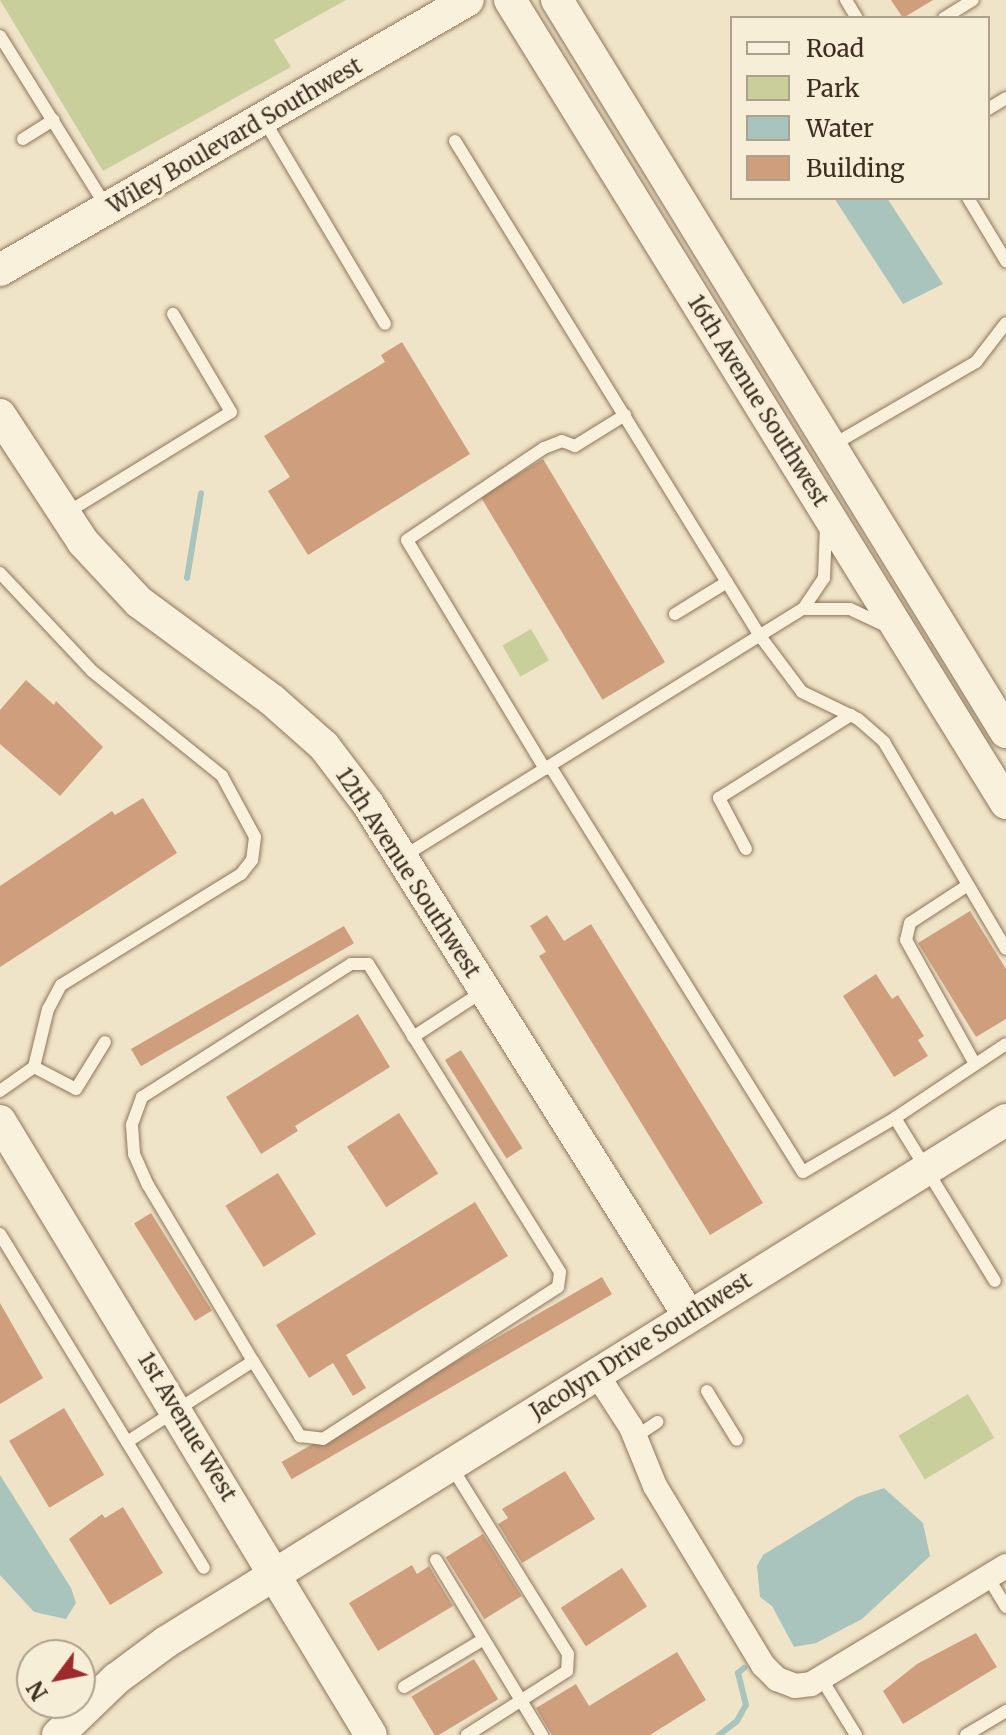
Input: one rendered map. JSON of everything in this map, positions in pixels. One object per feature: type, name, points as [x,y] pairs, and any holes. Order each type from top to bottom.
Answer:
[{"type":"street","name":"Wiley Boulevard Southwest","points":[[0,270],[468,0]]},
{"type":"street","name":"16th Avenue Southwest","points":[[510,0],[1006,803]]},
{"type":"street","name":"16th Avenue Southwest","points":[[557,0],[1006,732]]},
{"type":"street","name":"12th Avenue Southwest","points":[[0,415],[65,514],[139,602],[272,700],[324,746],[402,858],[689,1316]]},
{"type":"street","points":[[854,557],[866,557],[878,566],[940,665],[973,680]]},
{"type":"street","name":"Jacolyn Drive Southwest","points":[[58,1735],[116,1679],[275,1571],[1006,1120]]},
{"type":"street","name":"1st Avenue West","points":[[0,1121],[275,1571],[371,1735]]},
{"type":"street","points":[[596,1373],[635,1437],[655,1486],[763,1665],[795,1686],[821,1678],[997,1572]]},
{"type":"lane","points":[[956,4],[973,0]]},
{"type":"lane","points":[[0,36],[108,209]]},
{"type":"lane","points":[[23,139],[53,120]]},
{"type":"lane","points":[[264,120],[385,324]]},
{"type":"lane","points":[[455,141],[760,636],[802,692],[851,715],[884,742],[1006,949]]},
{"type":"lane","points":[[969,200],[1006,261]]},
{"type":"lane","points":[[65,514],[233,414],[173,314]]},
{"type":"lane","points":[[829,448],[976,362],[1006,323]]},
{"type":"lane","points":[[625,415],[575,446],[562,441],[544,448],[407,540],[547,768],[803,1172],[895,1118],[1006,1044]]},
{"type":"lane","points":[[402,858],[803,609],[824,578],[824,509]]},
{"type":"lane","points":[[0,573],[92,671],[222,776],[255,837],[252,860],[241,874],[61,985],[48,1009],[34,1067],[0,1091]]},
{"type":"lane","points":[[675,614],[727,582]]},
{"type":"lane","points":[[803,609],[850,609],[902,634]]},
{"type":"lane","points":[[746,849],[719,798],[851,715]]},
{"type":"lane","points":[[968,885],[910,923],[906,940],[975,1064]]},
{"type":"lane","points":[[351,964],[368,964],[560,1272],[558,1287],[323,1439],[300,1436],[253,1361],[134,1154],[132,1125],[142,1097],[351,964]]},
{"type":"lane","points":[[413,1037],[485,990]]},
{"type":"lane","points":[[34,1067],[76,1089],[105,1042]]},
{"type":"lane","points":[[895,1118],[995,1281]]},
{"type":"lane","points":[[0,1234],[204,1568]]},
{"type":"lane","points":[[127,1442],[253,1361]]},
{"type":"lane","points":[[707,1391],[737,1440]]},
{"type":"lane","points":[[635,1437],[657,1422]]},
{"type":"lane","points":[[449,1464],[568,1654],[567,1671],[467,1735]]},
{"type":"lane","points":[[436,1560],[542,1735]]},
{"type":"lane","points":[[997,1572],[1006,1607]]},
{"type":"lane","points":[[404,1687],[484,1639]]},
{"type":"lane","points":[[821,1678],[856,1735]]},
{"type":"lane","points":[[966,1735],[1006,1711]]},
{"type":"green space","points":[[0,0],[346,0],[274,40],[291,67],[103,171]]},
{"type":"green space","points":[[531,629],[549,660],[520,677],[502,646]]},
{"type":"green space","points":[[968,1394],[994,1438],[925,1479],[899,1436]]},
{"type":"water","points":[[835,200],[888,200],[943,284],[903,304]]},
{"type":"water","points":[[0,1475],[71,1588],[76,1603],[66,1619],[34,1612],[0,1575]]},
{"type":"water","points":[[884,1488],[923,1523],[930,1556],[862,1619],[816,1643],[794,1647],[772,1606],[760,1597],[757,1566],[763,1555],[857,1497]]},
{"type":"building","points":[[891,0],[933,0],[906,16],[902,16]]},
{"type":"building","points":[[402,342],[470,454],[308,555],[268,491],[290,477],[264,436],[385,362],[381,355]]},
{"type":"building","points":[[543,459],[665,662],[602,700],[480,497]]},
{"type":"building","points":[[26,680],[54,705],[56,701],[103,747],[60,796],[0,744],[0,710]]},
{"type":"building","points":[[143,798],[177,853],[0,967],[0,886],[112,811],[115,815]]},
{"type":"building","points":[[970,911],[1006,969],[1006,1019],[976,1037],[918,943]]},
{"type":"building","points":[[547,915],[564,941],[591,924],[763,1203],[710,1235],[539,956],[546,952],[530,926]]},
{"type":"building","points":[[344,926],[354,943],[141,1066],[131,1049]]},
{"type":"building","points":[[876,974],[892,999],[898,995],[924,1036],[918,1040],[928,1056],[894,1077],[843,996]]},
{"type":"building","points":[[358,1014],[390,1067],[295,1126],[298,1131],[261,1154],[226,1097]]},
{"type":"building","points":[[461,1050],[522,1148],[506,1158],[445,1060]]},
{"type":"building","points":[[399,1113],[438,1173],[386,1207],[347,1147]]},
{"type":"building","points":[[278,1173],[316,1234],[264,1267],[225,1206]]},
{"type":"building","points":[[475,1202],[508,1256],[346,1355],[366,1388],[353,1396],[333,1363],[309,1378],[276,1325]]},
{"type":"building","points":[[151,1213],[212,1311],[195,1321],[134,1224]]},
{"type":"building","points":[[602,1277],[612,1294],[292,1479],[282,1462]]},
{"type":"building","points":[[0,1303],[43,1378],[0,1404]]},
{"type":"building","points":[[64,1408],[104,1475],[49,1508],[9,1441]]},
{"type":"building","points":[[565,1471],[595,1519],[522,1563],[498,1524],[508,1518],[502,1509]]},
{"type":"building","points":[[123,1507],[163,1573],[110,1605],[69,1539],[102,1514],[105,1518]]},
{"type":"building","points":[[483,1534],[522,1596],[484,1619],[446,1557]]},
{"type":"building","points":[[412,1565],[417,1574],[429,1566],[453,1606],[378,1651],[349,1603]]},
{"type":"building","points":[[622,1568],[647,1607],[586,1646],[561,1608]]},
{"type":"building","points":[[976,1633],[997,1667],[903,1724],[883,1691],[917,1664]]},
{"type":"building","points":[[677,1652],[706,1700],[650,1735],[552,1735],[536,1708],[576,1684],[589,1706]]},
{"type":"building","points":[[474,1659],[498,1699],[435,1735],[411,1697]]},
{"type":"waterway","points":[[187,578],[201,493]]},
{"type":"waterway","points":[[719,1735],[737,1721],[746,1705],[738,1673],[744,1668]]}]
